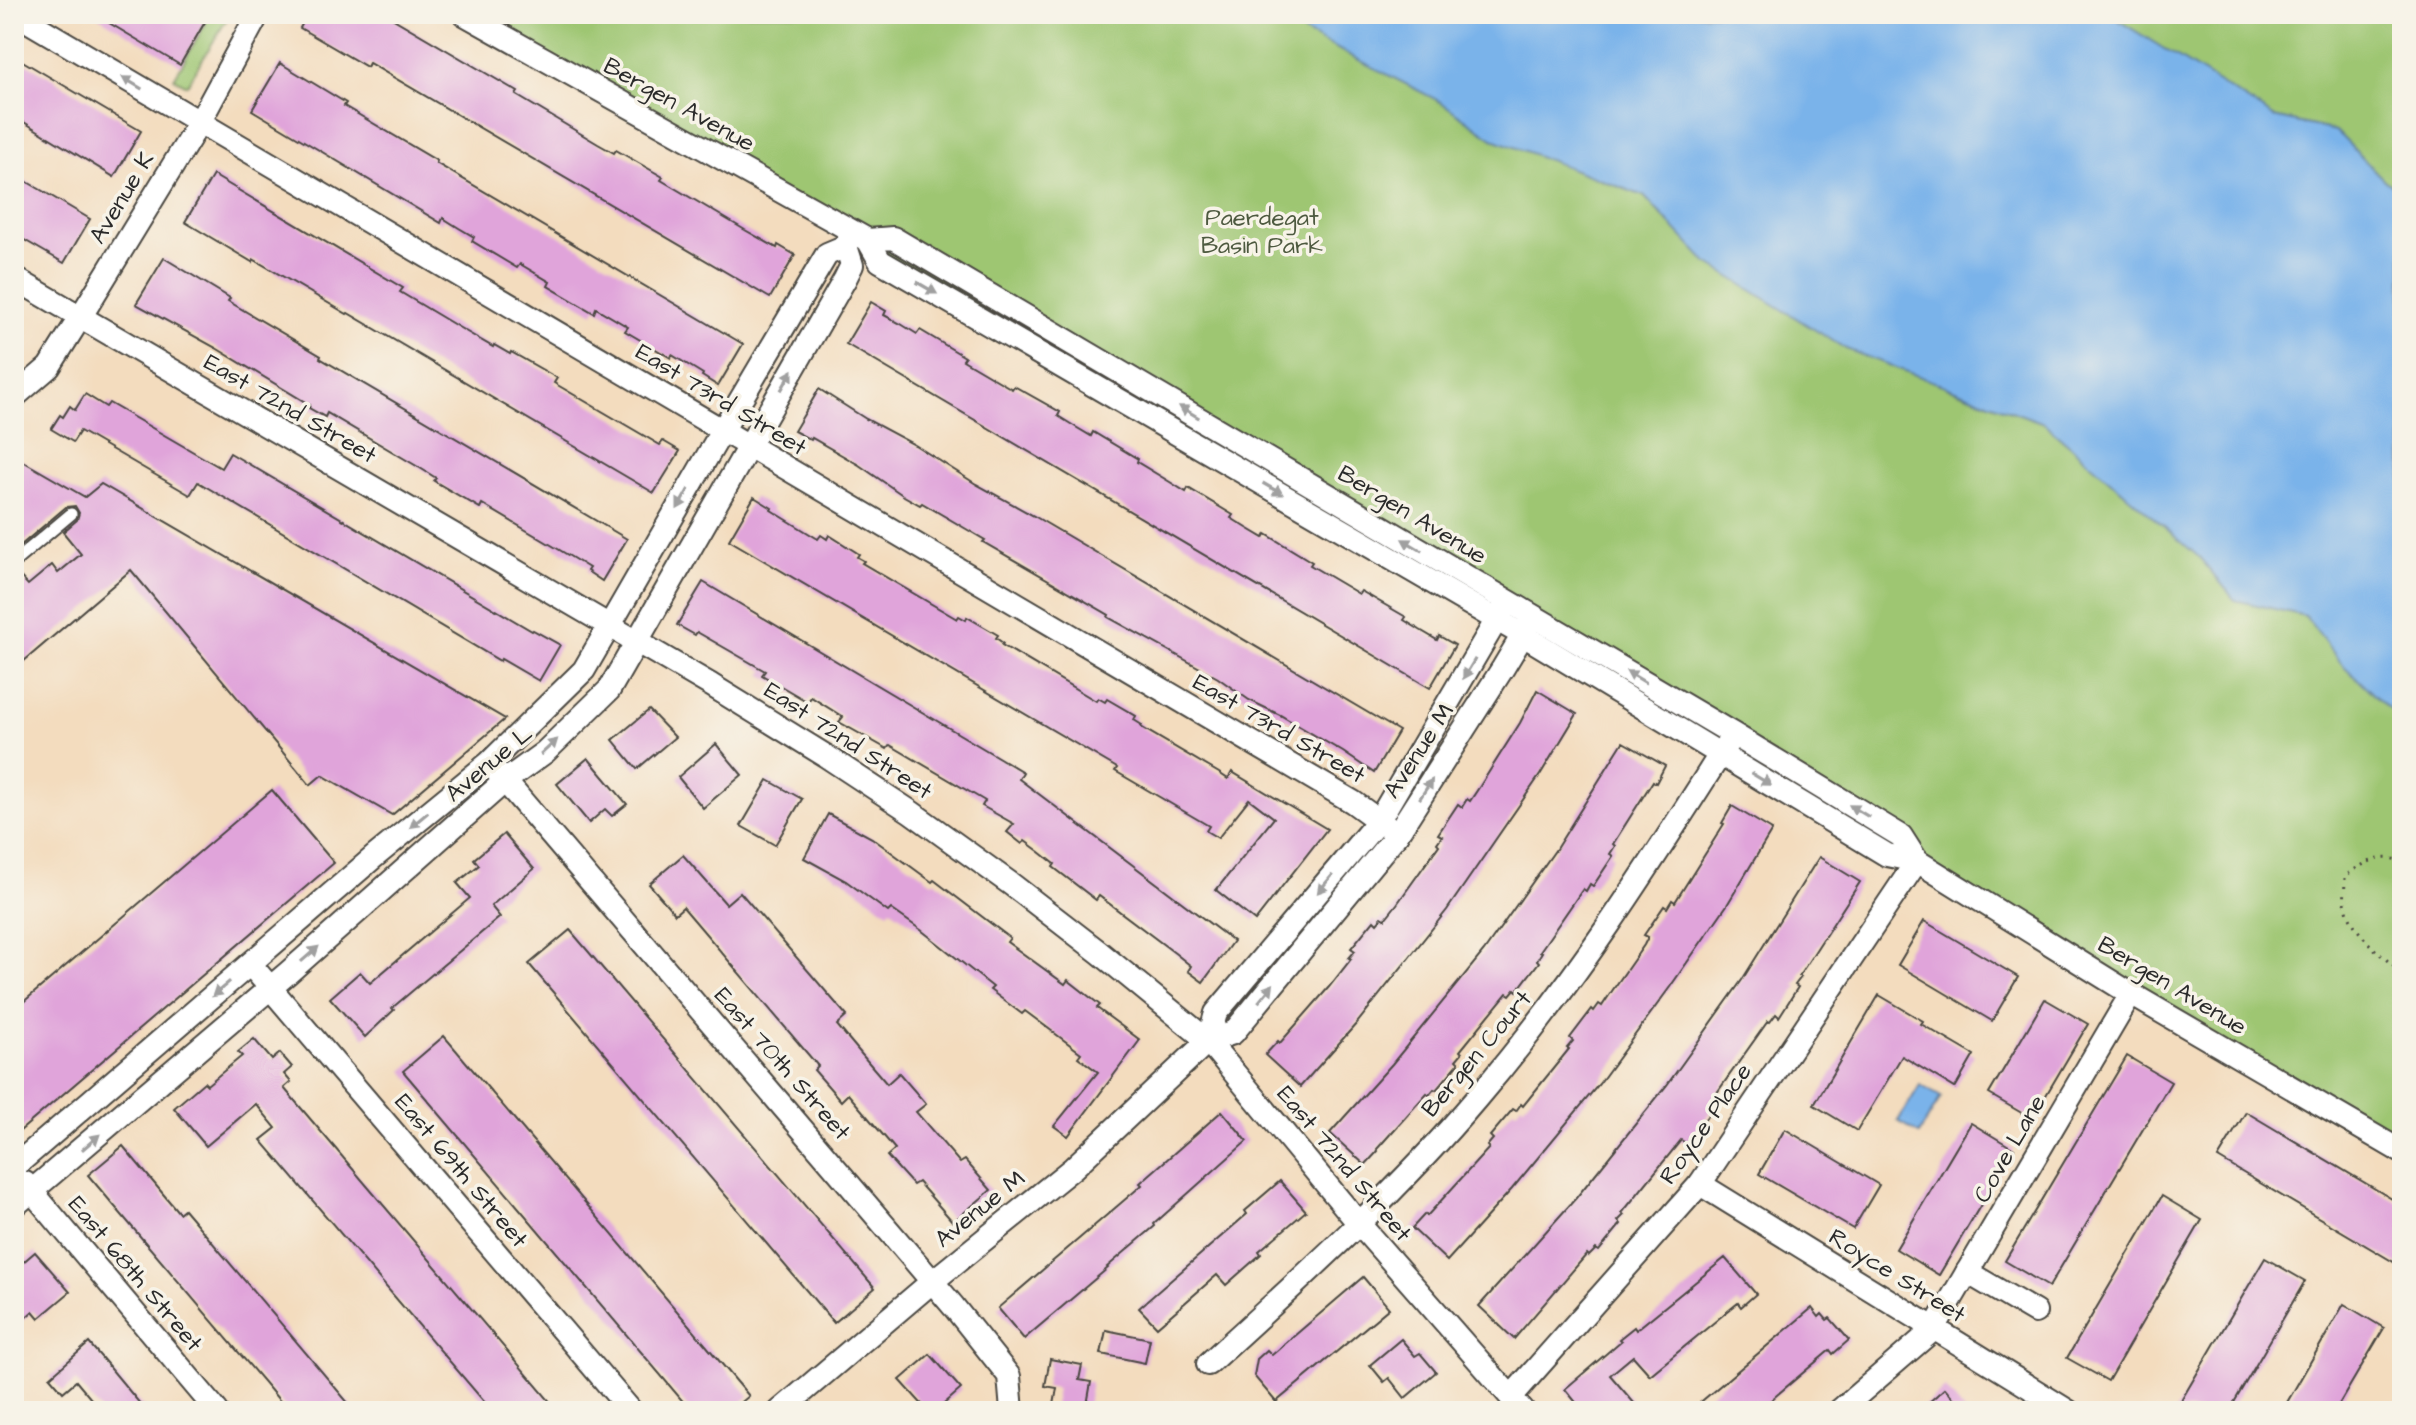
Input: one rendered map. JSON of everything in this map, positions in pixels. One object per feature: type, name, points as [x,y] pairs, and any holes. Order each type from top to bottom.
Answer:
[{"type":"street","name":"East 73rd Street","points":[[16,14],[1353,802],[1388,827]]},
{"type":"street","name":"Avenue K","points":[[14,397],[49,367],[199,123],[258,14]]},
{"type":"street","name":"Bergen Avenue","points":[[464,14],[856,240],[880,261],[1503,611],[1720,755],[1887,855],[1917,861],[2131,994],[2402,1152]]},
{"type":"street","name":"Avenue L","points":[[14,1168],[374,857],[489,763],[584,670],[827,254],[856,240]]},
{"type":"street","name":"Avenue L","points":[[14,1206],[271,988],[505,781],[545,752],[609,690],[845,279],[852,265],[856,240]]},
{"type":"street","name":"East 72nd Street","points":[[14,278],[711,685],[813,748],[911,812],[1087,942],[1208,1041],[1360,1225],[1517,1404]]},
{"type":"street","name":"Avenue M","points":[[1388,827],[1503,611]]},
{"type":"street","name":"Bergen Avenue","points":[[1528,626],[1733,734],[1901,836],[1917,861]]},
{"type":"street","name":"Avenue M","points":[[780,1411],[1073,1168],[1208,1041],[1216,1013],[1388,827],[1528,626]]},
{"type":"street","name":"Bergen Court","points":[[1208,1364],[1360,1225],[1477,1099],[1589,955],[1644,876],[1733,734]]},
{"type":"street","name":"East 70th Street","points":[[489,763],[933,1281],[1009,1376],[1012,1411]]},
{"type":"street","name":"Royce Place","points":[[1517,1404],[1700,1184],[1917,861]]},
{"type":"street","name":"East 69th Street","points":[[250,964],[631,1411]]},
{"type":"street","name":"Cove Lane","points":[[1839,1411],[1933,1330],[2131,994]]},
{"type":"street","name":"East 68th Street","points":[[14,1168],[217,1411]]},
{"type":"street","name":"Royce Street","points":[[1700,1184],[2068,1411]]},
{"type":"street","points":[[1967,1272],[2035,1312]]},
{"type":"lane","points":[[14,562],[71,514]]},
{"type":"path","points":[[2402,862],[2393,858],[2365,862],[2345,876],[2345,904],[2358,930],[2378,953],[2402,972]]},
{"type":"green space","points":[[194,14],[230,14],[187,85],[174,78],[206,23]]},
{"type":"green space","name":"Paerdegat Basin Park","points":[[461,14],[1321,14],[1596,178],[1644,196],[1665,219],[1947,387],[2044,423],[2124,492],[2402,657],[2402,1153]]},
{"type":"green space","points":[[2074,14],[2402,14],[2402,209]]},
{"type":"water","points":[[1269,14],[2108,14],[2274,117],[2336,131],[2385,181],[2402,191],[2402,713],[2388,708],[2342,664],[2305,616],[2235,600],[2200,558],[2044,423],[1846,349],[1706,262],[1644,196],[1493,139],[1441,102]]},
{"type":"water","points":[[1920,1085],[1941,1097],[1919,1134],[1898,1121]]},
{"type":"building","points":[[94,14],[191,14],[205,22],[180,65]]},
{"type":"building","points":[[308,14],[385,14],[518,92],[516,95],[598,144],[614,153],[616,150],[745,230],[795,255],[770,298],[369,63],[367,67],[300,28]]},
{"type":"building","points":[[14,56],[141,131],[114,177],[14,116]]},
{"type":"building","points":[[280,63],[436,163],[743,344],[718,386],[672,355],[671,358],[625,331],[628,327],[596,308],[594,313],[548,286],[550,282],[520,264],[517,268],[472,241],[474,237],[443,218],[441,223],[252,110]]},
{"type":"building","points":[[14,174],[90,219],[64,263],[14,234]]},
{"type":"building","points":[[213,175],[403,288],[400,292],[460,328],[557,378],[554,383],[660,445],[663,441],[680,451],[654,493],[348,313],[185,222]]},
{"type":"building","points":[[164,258],[320,358],[627,539],[602,581],[587,571],[589,568],[558,549],[482,504],[480,508],[434,481],[436,478],[420,468],[327,413],[325,417],[309,408],[310,405],[216,348],[136,304]]},
{"type":"building","points":[[871,302],[886,311],[884,315],[917,334],[920,330],[1012,389],[1014,386],[1060,412],[1058,416],[1074,426],[1091,436],[1093,432],[1186,492],[1188,488],[1233,515],[1231,518],[1247,528],[1264,538],[1266,534],[1312,562],[1310,565],[1406,617],[1404,620],[1437,640],[1439,636],[1455,645],[1430,688],[846,344]]},
{"type":"building","points":[[819,389],[1399,731],[1374,773],[1280,715],[1249,700],[1218,678],[1108,617],[983,542],[985,540],[922,503],[920,505],[904,496],[859,465],[794,431]]},
{"type":"building","points":[[85,394],[106,407],[109,403],[221,468],[230,453],[560,645],[539,681],[198,482],[190,495],[80,431],[73,442],[51,429],[70,406],[75,410]]},
{"type":"building","points":[[14,456],[85,497],[101,484],[505,719],[392,815],[322,775],[310,785],[131,570],[24,661],[14,649],[14,570],[28,585],[52,565],[58,573],[81,554],[63,532],[77,520],[79,513],[75,506],[66,507],[14,551]]},
{"type":"building","points":[[754,497],[818,539],[821,535],[827,539],[829,535],[859,554],[857,557],[864,561],[862,563],[957,619],[959,616],[966,620],[967,617],[998,635],[996,638],[1002,645],[1096,701],[1098,698],[1105,702],[1107,699],[1136,716],[1134,720],[1141,727],[1228,779],[1232,772],[1327,829],[1255,921],[1216,890],[1274,818],[1249,799],[1218,838],[1206,831],[1209,826],[1115,771],[1117,768],[729,540]]},
{"type":"building","points":[[703,582],[1023,772],[1019,779],[1233,941],[1203,982],[1188,971],[1191,966],[1176,954],[1099,896],[1096,900],[1025,841],[1022,844],[1007,832],[1014,824],[982,806],[985,801],[890,745],[887,749],[839,722],[843,717],[811,697],[808,702],[762,675],[765,671],[697,632],[695,635],[677,625]]},
{"type":"building","points":[[1537,690],[1577,714],[1540,775],[1447,910],[1357,1023],[1300,1087],[1265,1055],[1278,1041],[1280,1043],[1329,987],[1351,959],[1355,951],[1351,948],[1374,920],[1377,923],[1382,917],[1385,919],[1397,904],[1439,845],[1437,843],[1442,836],[1438,834],[1458,804],[1462,807],[1467,799],[1470,801],[1480,786]]},
{"type":"building","points":[[649,710],[675,737],[637,769],[613,740]]},
{"type":"building","points":[[1623,742],[1665,766],[1613,844],[1615,846],[1610,854],[1613,856],[1593,886],[1590,884],[1586,891],[1583,889],[1540,951],[1539,962],[1517,991],[1515,989],[1510,995],[1507,993],[1460,1051],[1462,1053],[1456,1060],[1459,1063],[1436,1090],[1429,1095],[1427,1093],[1365,1165],[1330,1133],[1392,1064],[1484,951],[1556,849]]},
{"type":"building","points":[[716,744],[742,775],[703,808],[678,777]]},
{"type":"building","points":[[588,758],[627,804],[612,816],[605,809],[589,823],[557,784]]},
{"type":"building","points":[[768,780],[802,799],[775,845],[741,826]]},
{"type":"building","points":[[272,790],[334,863],[14,1136],[14,1010]]},
{"type":"building","points":[[1732,806],[1772,830],[1727,905],[1599,1084],[1512,1189],[1447,1261],[1412,1228],[1425,1214],[1427,1216],[1489,1148],[1487,1146],[1493,1139],[1490,1136],[1513,1109],[1516,1111],[1521,1104],[1523,1106],[1569,1049],[1573,1041],[1570,1038],[1592,1009],[1594,1011],[1599,1004],[1602,1006],[1644,945],[1648,937],[1644,935],[1664,906],[1667,908],[1672,900],[1675,902]]},
{"type":"building","points":[[828,814],[872,838],[932,882],[934,880],[1010,938],[1007,942],[1065,984],[1068,980],[1100,1005],[1097,1008],[1140,1040],[1068,1136],[1054,1126],[1098,1072],[1078,1057],[1081,1053],[1025,1011],[1022,1014],[990,990],[993,987],[921,930],[891,909],[888,912],[846,881],[804,858]]},
{"type":"building","points":[[504,834],[534,869],[491,906],[500,917],[392,1008],[394,1010],[365,1037],[330,998],[360,972],[370,983],[470,898],[457,883],[479,865],[474,859]]},
{"type":"building","points":[[683,855],[726,904],[740,892],[847,1016],[837,1025],[863,1056],[887,1084],[899,1073],[926,1104],[916,1112],[960,1163],[965,1160],[991,1190],[953,1222],[918,1182],[913,1185],[887,1156],[895,1149],[848,1094],[841,1101],[814,1070],[818,1066],[683,907],[675,914],[649,884]]},
{"type":"building","points":[[1819,857],[1860,882],[1799,976],[1795,985],[1798,987],[1779,1017],[1776,1014],[1768,1021],[1714,1097],[1710,1106],[1713,1108],[1687,1144],[1681,1140],[1622,1213],[1624,1215],[1618,1221],[1621,1224],[1599,1251],[1596,1249],[1589,1256],[1587,1254],[1514,1339],[1479,1306],[1576,1198],[1667,1085],[1742,980]]},
{"type":"building","points":[[1924,921],[2018,977],[1992,1021],[1898,965]]},
{"type":"building","points":[[570,930],[875,1288],[834,1323],[529,964]]},
{"type":"building","points":[[1879,995],[1974,1055],[1955,1088],[1902,1056],[1857,1131],[1814,1105]]},
{"type":"building","points":[[2045,999],[2088,1024],[2032,1119],[1989,1094]]},
{"type":"building","points":[[444,1036],[749,1396],[731,1411],[691,1411],[403,1071]]},
{"type":"building","points":[[254,1039],[272,1060],[280,1053],[292,1067],[284,1074],[291,1082],[284,1088],[558,1411],[492,1411],[261,1140],[276,1128],[256,1104],[206,1146],[174,1108],[204,1082],[207,1085],[242,1056],[238,1052]]},
{"type":"building","points":[[2127,1056],[2171,1082],[2049,1287],[2005,1261]]},
{"type":"building","points":[[1222,1111],[1247,1141],[1108,1268],[1024,1339],[998,1308],[1142,1185],[1140,1183]]},
{"type":"building","points":[[2246,1112],[2402,1205],[2402,1267],[2218,1158]]},
{"type":"building","points":[[1971,1123],[2014,1149],[1939,1275],[1896,1249]]},
{"type":"building","points":[[1785,1129],[1879,1185],[1853,1229],[1759,1174]]},
{"type":"building","points":[[123,1146],[179,1213],[184,1209],[355,1411],[289,1411],[279,1400],[88,1175]]},
{"type":"building","points":[[1280,1181],[1306,1211],[1259,1251],[1261,1254],[1226,1285],[1217,1275],[1157,1327],[1139,1308],[1247,1214],[1245,1211]]},
{"type":"building","points":[[2162,1196],[2202,1220],[2108,1381],[2067,1358]]},
{"type":"building","points":[[35,1252],[70,1292],[39,1318],[33,1311],[14,1328],[14,1270]]},
{"type":"building","points":[[1725,1258],[1756,1294],[1741,1307],[1738,1303],[1650,1375],[1633,1356],[1610,1375],[1641,1411],[1583,1411],[1565,1389],[1621,1341],[1619,1339],[1634,1327],[1636,1330]]},
{"type":"building","points":[[2265,1258],[2305,1281],[2229,1411],[2175,1411]]},
{"type":"building","points":[[1363,1277],[1389,1308],[1276,1402],[1254,1376],[1257,1359],[1267,1350],[1272,1355]]},
{"type":"building","points":[[2344,1304],[2384,1328],[2335,1411],[2282,1411]]},
{"type":"building","points":[[1812,1308],[1819,1317],[1822,1314],[1827,1320],[1830,1318],[1849,1340],[1833,1354],[1830,1350],[1758,1411],[1690,1411]]},
{"type":"building","points":[[1106,1330],[1150,1339],[1145,1363],[1101,1354]]},
{"type":"building","points":[[1401,1339],[1415,1356],[1420,1353],[1436,1372],[1405,1398],[1389,1378],[1384,1382],[1370,1365]]},
{"type":"building","points":[[89,1343],[146,1411],[101,1411],[76,1381],[63,1392],[50,1377]]},
{"type":"building","points":[[930,1354],[961,1389],[936,1411],[928,1411],[900,1380]]},
{"type":"building","points":[[1050,1359],[1082,1365],[1079,1380],[1091,1382],[1086,1411],[1057,1411],[1058,1406],[1054,1405],[1057,1388],[1045,1386]]},
{"type":"building","points":[[1945,1388],[1964,1411],[1919,1411]]}]
